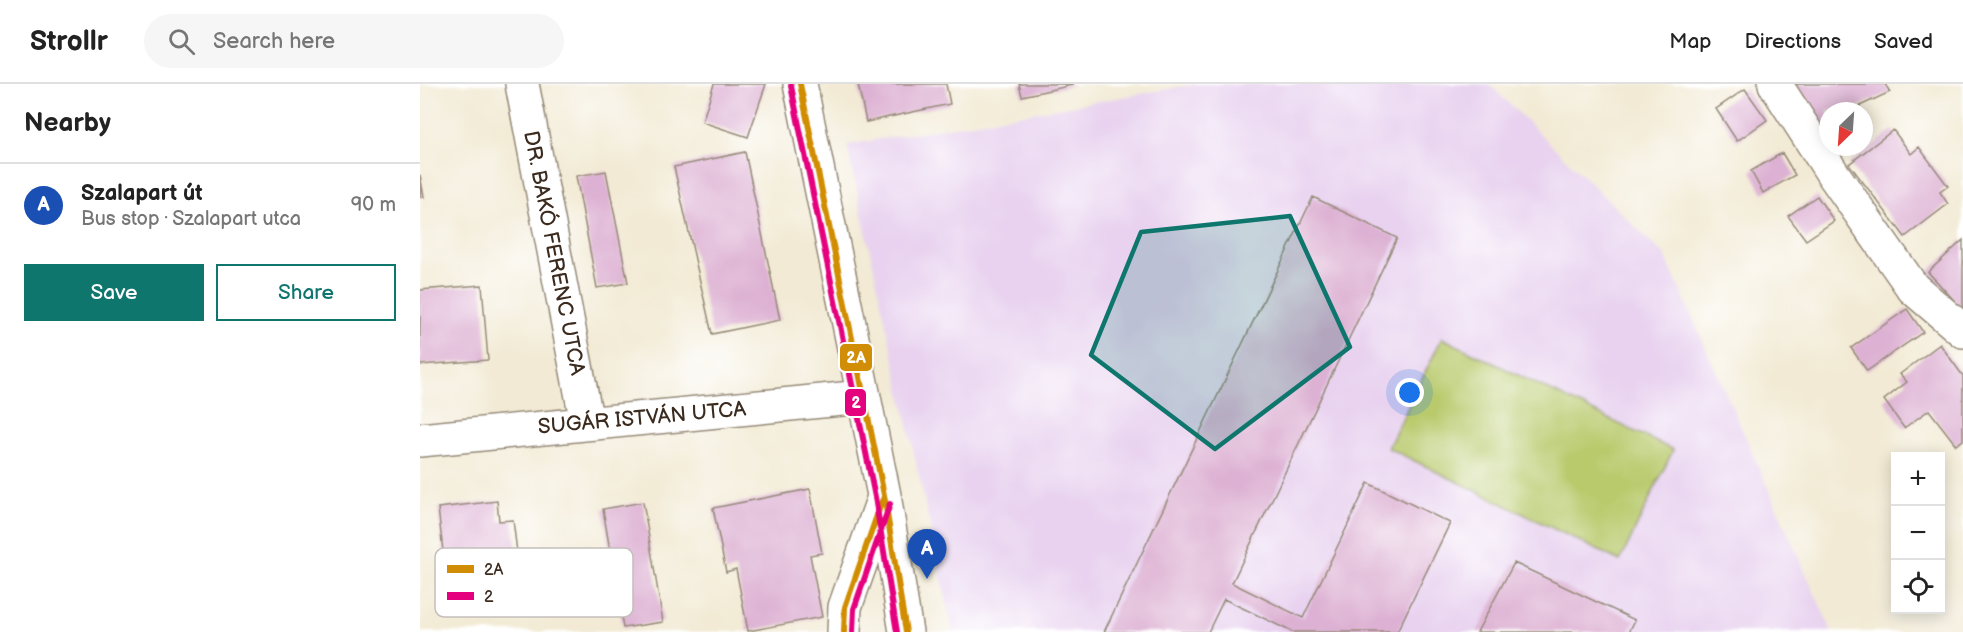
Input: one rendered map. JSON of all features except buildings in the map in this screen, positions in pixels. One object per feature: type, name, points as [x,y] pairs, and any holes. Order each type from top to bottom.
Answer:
[{"type":"street","name":"DR. BAKÓ FERENC UTCA","points":[[522,84],[587,423]]},
{"type":"street","points":[[800,84],[885,495],[906,632]]},
{"type":"street","points":[[1775,84],[1833,174],[1913,288],[1963,331]]},
{"type":"street","name":"SUGÁR ISTVÁN UTCA","points":[[420,440],[863,397]]},
{"type":"street","points":[[844,632],[845,607],[885,495]]},
{"type":"highlighted area","points":[[1290,216],[1350,347],[1215,449],[1091,355],[1141,232]]},
{"type":"shaded area","points":[[1197,84],[1489,84],[1665,256],[1832,632],[953,632],[847,145]]},
{"type":"green space","points":[[1442,338],[1673,450],[1620,561],[1388,448]]},
{"type":"transit line","name":"2A","points":[[800,84],[884,495],[906,632]]},
{"type":"transit line","name":"2","points":[[791,86],[875,497],[897,632]]},
{"type":"transit line","name":"2A","points":[[844,632],[845,607],[882,501]]},
{"type":"transit line","name":"2","points":[[853,632],[854,609],[890,504]]},
{"type":"place","name":"Szalapart út","points":[[927,579]]}]
